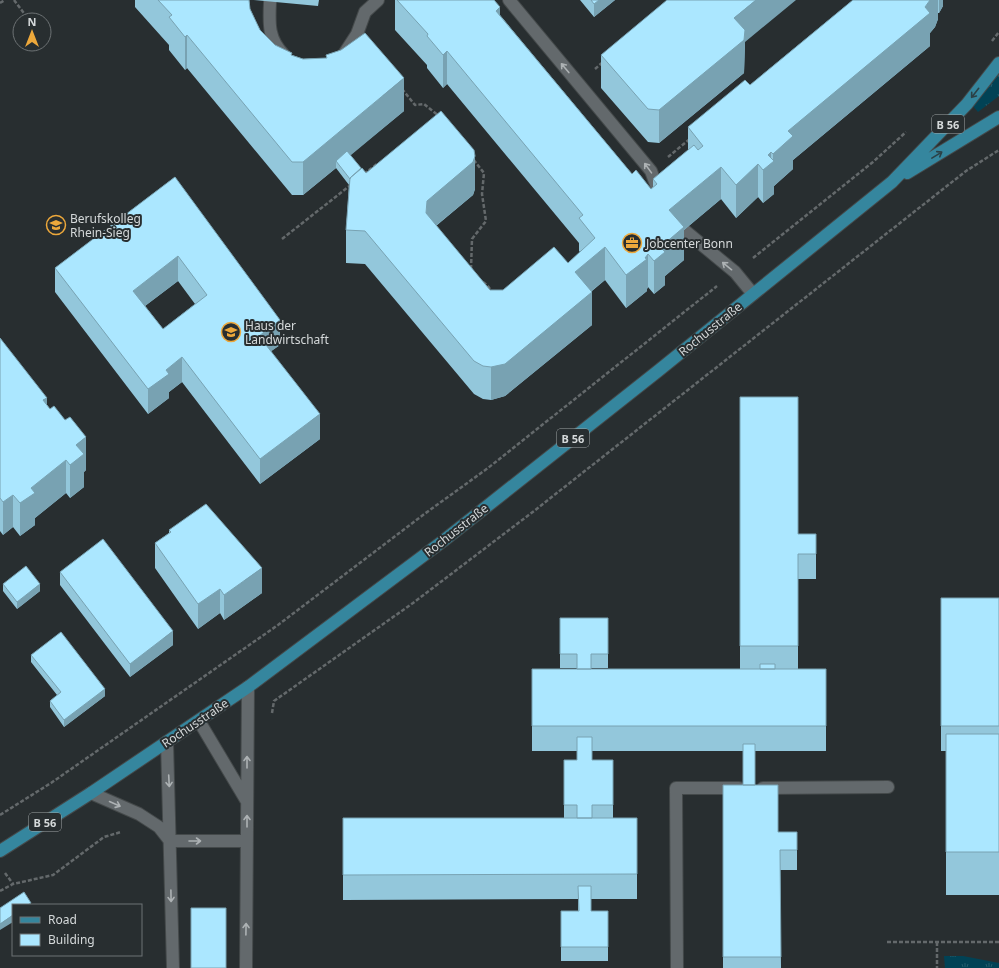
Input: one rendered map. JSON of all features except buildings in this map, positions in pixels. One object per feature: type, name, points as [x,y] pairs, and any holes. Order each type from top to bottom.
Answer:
[{"type":"main road","name":"Rochusstraße","points":[[0,851],[91,793],[248,687],[443,541],[892,182],[967,104],[999,62]]},
{"type":"main road","name":"Rochusstraße","points":[[892,182],[999,117]]},
{"type":"lane","points":[[338,60],[349,49],[365,12],[378,0]]},
{"type":"lane","points":[[509,0],[651,171],[663,204]]},
{"type":"lane","points":[[270,2],[269,24],[275,46],[290,61],[296,62]]},
{"type":"lane","points":[[684,230],[735,272],[753,294]]},
{"type":"lane","points":[[246,968],[248,687]]},
{"type":"lane","points":[[199,720],[247,801]]},
{"type":"lane","points":[[167,742],[173,968]]},
{"type":"lane","points":[[677,968],[676,788],[888,787]]},
{"type":"lane","points":[[91,793],[139,814],[159,827],[170,841]]},
{"type":"lane","points":[[170,841],[247,841]]},
{"type":"path","points":[[0,4],[5,0]]},
{"type":"path","points":[[14,0],[23,12]]},
{"type":"path","points":[[989,44],[999,32]]},
{"type":"path","points":[[578,83],[607,59]]},
{"type":"path","points":[[400,87],[415,105],[424,104],[439,115],[443,121]]},
{"type":"path","points":[[432,120],[439,115]]},
{"type":"path","points":[[0,815],[51,783],[278,625],[423,515],[488,468],[872,162],[908,130]]},
{"type":"path","points":[[651,171],[694,136]]},
{"type":"path","points":[[272,716],[274,701],[414,602],[966,171],[999,150]]},
{"type":"path","points":[[470,156],[484,173],[482,194],[486,221],[472,239],[470,266],[472,271]]},
{"type":"path","points":[[363,175],[382,160]]},
{"type":"path","points":[[282,239],[357,180]]},
{"type":"path","points":[[480,281],[487,285],[492,291],[494,297]]},
{"type":"path","points":[[0,891],[13,884],[53,874],[104,838],[126,830],[139,814]]},
{"type":"path","points":[[3,870],[13,884]]},
{"type":"path","points":[[887,942],[999,942]]},
{"type":"path","points":[[937,942],[937,968]]},
{"type":"green space","points":[[999,73],[999,96],[978,112],[972,105]]},
{"type":"green space","points":[[944,956],[963,956],[999,963],[999,968],[945,968]]},
{"type":"place","name":"Berufskolleg Rhein-Sieg","points":[[56,225]]},
{"type":"place","name":"Jobcenter Bonn","points":[[632,243]]},
{"type":"place","name":"Haus der Landwirtschaft","points":[[231,332]]}]
